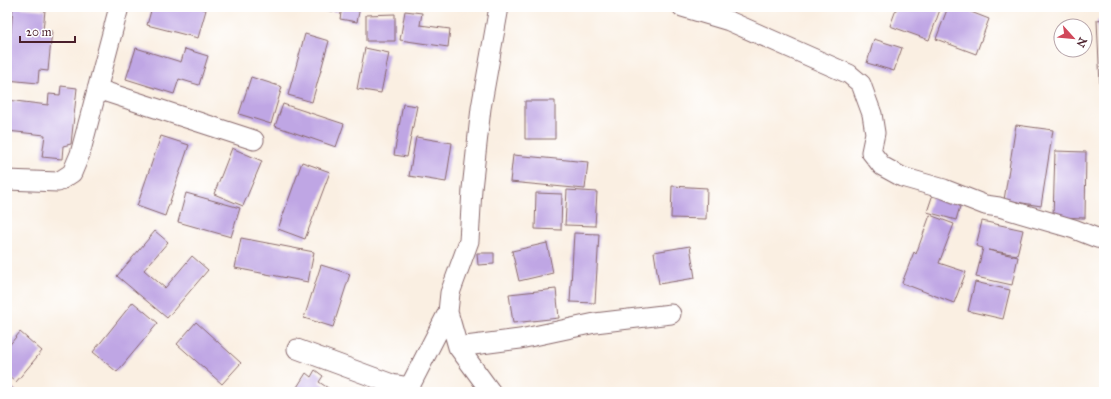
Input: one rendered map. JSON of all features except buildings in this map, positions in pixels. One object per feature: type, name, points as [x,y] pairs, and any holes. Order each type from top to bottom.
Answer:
[{"type":"street","points":[[7,180],[58,182],[72,173],[80,154],[119,7]]},
{"type":"street","points":[[297,349],[408,390],[448,312],[450,293],[469,241],[472,190],[481,108],[499,7]]},
{"type":"street","points":[[682,7],[729,21],[849,74],[861,84],[868,98],[875,133],[871,152],[882,166],[902,177],[944,189],[985,205],[999,207],[1074,228],[1097,238],[1104,239]]},
{"type":"street","points":[[97,89],[254,140]]},
{"type":"street","points":[[448,312],[458,347],[491,392]]},
{"type":"street","points":[[458,347],[520,339],[595,324],[671,314]]}]
